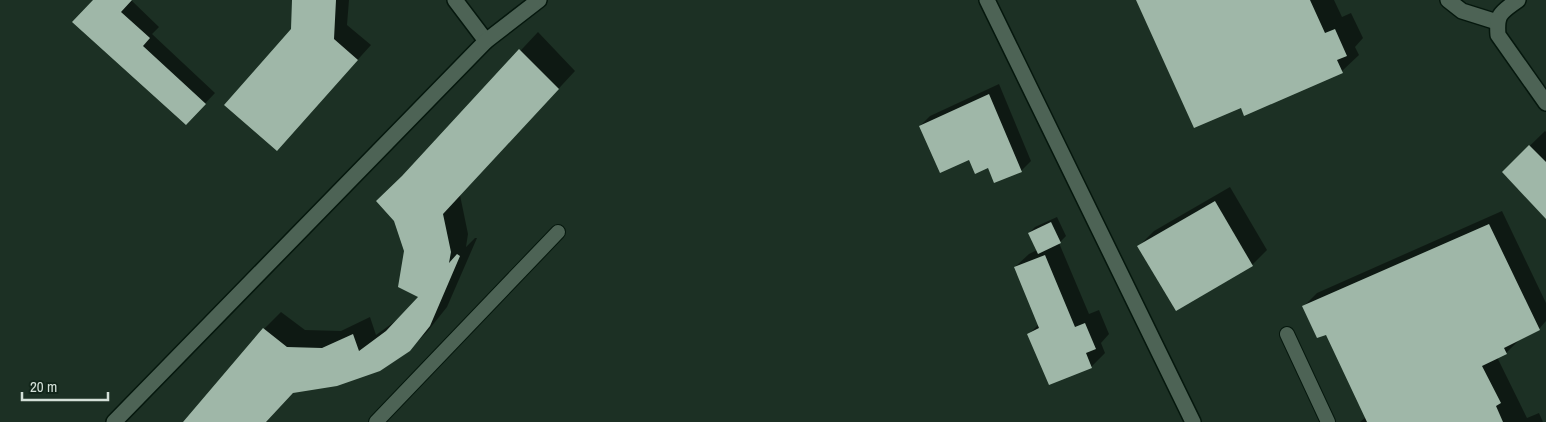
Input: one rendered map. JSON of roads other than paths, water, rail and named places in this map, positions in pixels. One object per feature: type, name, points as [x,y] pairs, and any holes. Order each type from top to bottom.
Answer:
[{"type":"street","points":[[455,0],[486,41]]},
{"type":"street","points":[[114,422],[486,41],[539,0]]},
{"type":"street","points":[[987,0],[1193,422]]},
{"type":"street","points":[[1448,0],[1462,11],[1497,22]]},
{"type":"street","points":[[1518,0],[1502,12],[1497,22],[1498,35],[1546,103]]},
{"type":"lane","points":[[376,422],[558,232]]},
{"type":"lane","points":[[1287,334],[1328,422]]}]
